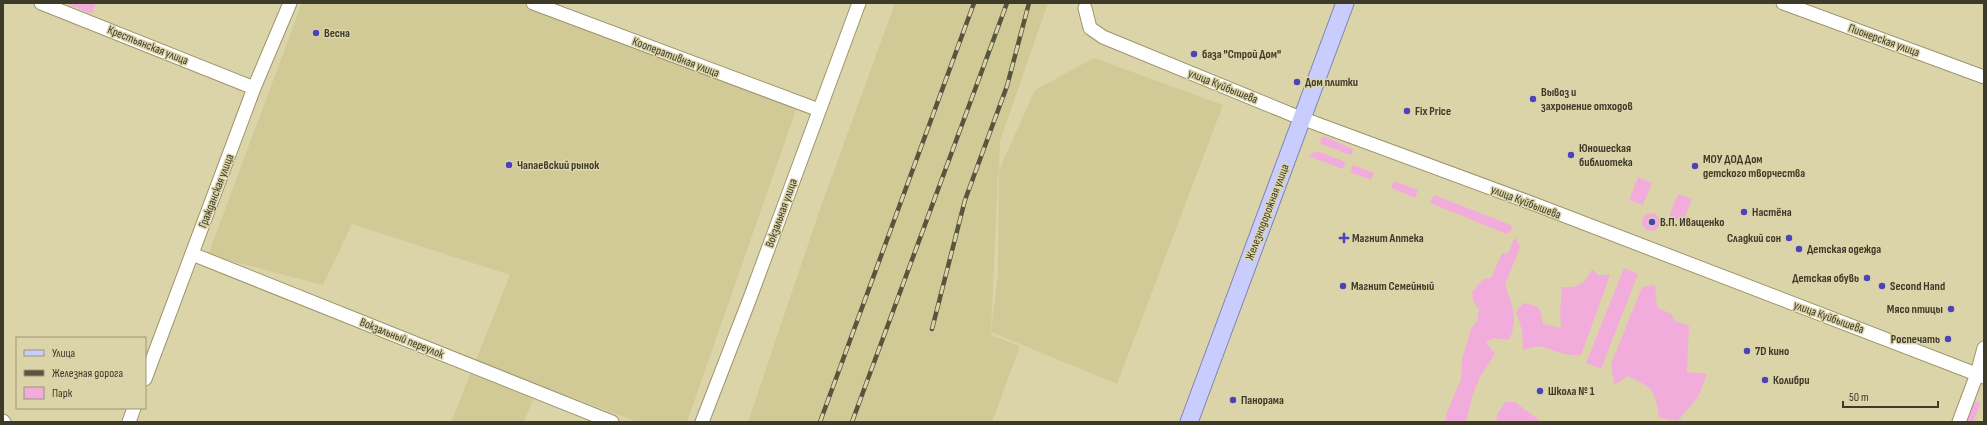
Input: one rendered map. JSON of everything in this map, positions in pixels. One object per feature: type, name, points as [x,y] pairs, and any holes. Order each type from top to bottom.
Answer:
[{"type":"main road","name":"Железнодорожная улица","points":[[1188,422],[1346,3]]},
{"type":"street","name":"Крестьянская улица","points":[[41,3],[254,88]]},
{"type":"street","name":"Гражданская улица","points":[[146,377],[254,88],[290,3]]},
{"type":"street","name":"Кооперативная улица","points":[[533,3],[819,110]]},
{"type":"street","name":"Вокзальная улица","points":[[702,422],[750,298],[859,3]]},
{"type":"street","name":"Пионерская улица","points":[[1783,3],[1984,77]]},
{"type":"street","name":"улица Куйбышева","points":[[1085,8],[1090,28],[1104,37],[1302,118],[1892,340],[1981,376]]},
{"type":"street","name":"Вокзальный переулок","points":[[192,254],[612,422]]},
{"type":"street","points":[[1959,422],[1981,376],[1984,348]]},
{"type":"street","points":[[129,422],[134,409]]},
{"type":"shaded area","name":"Чапаевский рынок","points":[[302,3],[520,3],[797,107],[687,422],[638,422],[539,385],[524,422],[451,422],[510,275],[352,224],[323,285],[208,255]]},
{"type":"shaded area","points":[[895,3],[1048,3],[1000,141],[999,170],[1035,90],[1094,58],[1223,105],[1117,384],[991,332],[991,335],[1020,346],[992,422],[748,422],[820,209]],"holes":[[[999,172],[998,274],[991,331]]]},
{"type":"green space","points":[[65,3],[96,3],[92,14]]},
{"type":"green space","points":[[1324,136],[1353,149],[1352,154],[1350,155],[1321,144],[1320,140]]},
{"type":"green space","points":[[1317,151],[1346,162],[1343,169],[1308,156]]},
{"type":"green space","points":[[1353,165],[1374,173],[1371,180],[1350,172]]},
{"type":"green space","points":[[1638,177],[1652,183],[1643,205],[1629,200]]},
{"type":"green space","points":[[1394,181],[1418,190],[1415,198],[1391,188]]},
{"type":"green space","points":[[1678,194],[1692,199],[1683,222],[1669,216]]},
{"type":"green space","points":[[1434,195],[1511,225],[1512,230],[1507,234],[1430,203]]},
{"type":"green space","points":[[1651,213],[1657,216],[1660,222],[1657,228],[1651,231],[1645,228],[1642,222],[1645,216]]},
{"type":"green space","points":[[1515,237],[1520,247],[1505,285],[1513,312],[1514,326],[1512,333],[1509,340],[1495,338],[1486,342],[1495,354],[1480,377],[1472,397],[1466,422],[1445,422],[1447,412],[1461,379],[1462,359],[1471,329],[1477,321],[1479,309],[1473,302],[1472,292],[1483,279],[1491,278],[1502,253],[1508,253]]},
{"type":"green space","points":[[1624,268],[1638,274],[1601,369],[1586,363]]},
{"type":"green space","points":[[1592,269],[1599,275],[1610,275],[1581,355],[1565,354],[1541,347],[1523,350],[1522,330],[1516,312],[1523,303],[1537,306],[1541,313],[1543,324],[1561,328],[1560,311],[1562,287],[1573,287],[1581,284],[1587,278]]},
{"type":"green space","points":[[1655,285],[1657,307],[1671,314],[1675,321],[1689,326],[1687,372],[1707,374],[1698,397],[1678,421],[1659,418],[1652,391],[1643,384],[1628,376],[1614,385],[1611,364],[1642,287]]},
{"type":"green space","points":[[1974,401],[1981,403],[1973,422],[1966,422]]},
{"type":"green space","points":[[1505,402],[1515,402],[1542,422],[1496,422],[1497,415]]},
{"type":"railway","points":[[820,422],[974,3]]},
{"type":"railway","points":[[852,422],[1007,3]]},
{"type":"railway","points":[[932,329],[965,200],[1007,86],[1029,3]]},
{"type":"place","name":"Весна","points":[[316,33]]},
{"type":"place","name":"база \"Строй Дом\"","points":[[1194,54]]},
{"type":"place","name":"Дом плитки","points":[[1297,82]]},
{"type":"place","name":"Вывоз и захронение отходов","points":[[1533,99]]},
{"type":"place","name":"Fix Price","points":[[1407,111]]},
{"type":"place","name":"Юношеская библиотека","points":[[1571,155]]},
{"type":"place","name":"Чапаевский рынок","points":[[509,165]]},
{"type":"place","name":"МОУ ДОД Дом детского творчества","points":[[1695,166]]},
{"type":"place","name":"Настёна","points":[[1744,212]]},
{"type":"place","name":"В.П. Иващенко","points":[[1652,222]]},
{"type":"place","name":"Магнит Аптека","points":[[1344,238]]},
{"type":"place","name":"Сладкий сон","points":[[1789,238]]},
{"type":"place","name":"Детская одежда","points":[[1799,249]]},
{"type":"place","name":"Детская обувь","points":[[1867,278]]},
{"type":"place","name":"Магнит Семейный","points":[[1343,286]]},
{"type":"place","name":"Second Hand","points":[[1882,286]]},
{"type":"place","name":"Мясо птицы","points":[[1951,309]]},
{"type":"place","name":"Роспечать","points":[[1948,339]]},
{"type":"place","name":"7D кино","points":[[1747,351]]},
{"type":"place","name":"Колибри","points":[[1765,380]]},
{"type":"place","name":"Школа № 1","points":[[1540,391]]},
{"type":"place","name":"Панорама","points":[[1233,400]]}]
